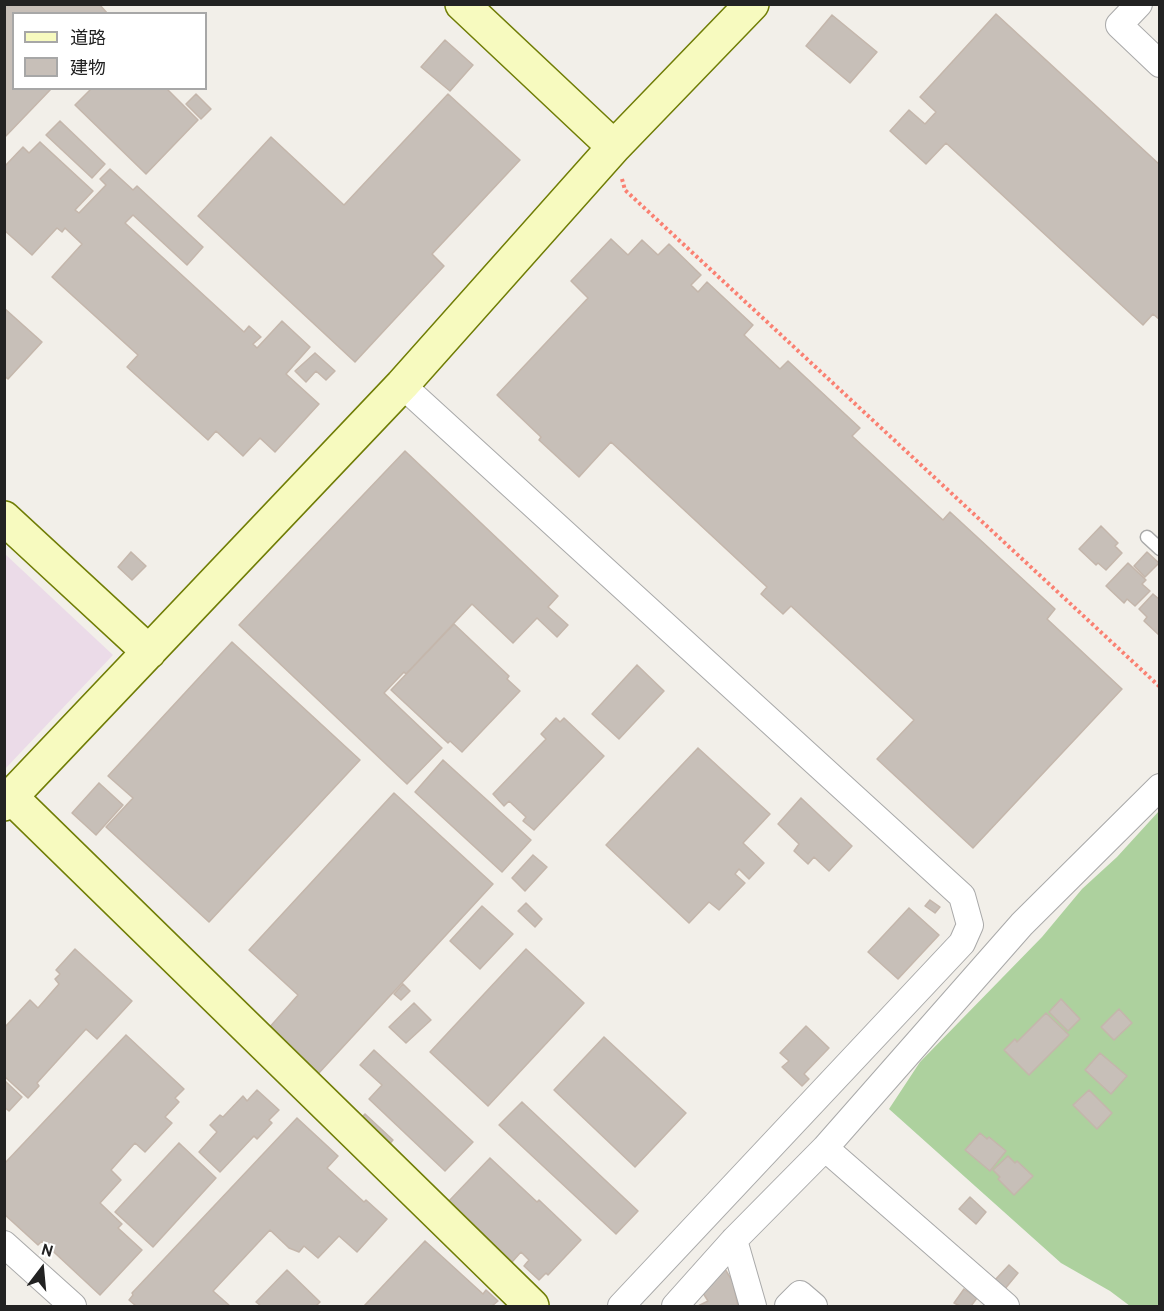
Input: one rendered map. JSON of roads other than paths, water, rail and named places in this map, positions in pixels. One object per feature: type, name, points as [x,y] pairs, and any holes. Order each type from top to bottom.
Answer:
[{"type":"street","points":[[462,4],[614,147]]},
{"type":"street","points":[[532,1306],[8,800],[402,385],[614,147],[752,4]]},
{"type":"street","points":[[1139,4],[1119,25],[1160,64]]},
{"type":"street","points":[[402,385],[962,896],[970,925],[962,943],[621,1306]]},
{"type":"street","points":[[4,518],[149,652]]},
{"type":"street","points":[[675,1306],[734,1240],[825,1148],[1022,924],[1160,787]]},
{"type":"street","points":[[825,1148],[997,1303]]},
{"type":"street","points":[[734,1240],[753,1306]]},
{"type":"street","points":[[4,1244],[73,1306]]},
{"type":"street","points":[[788,1306],[800,1294],[814,1306]]},
{"type":"lane","points":[[1147,537],[1160,549]]}]
